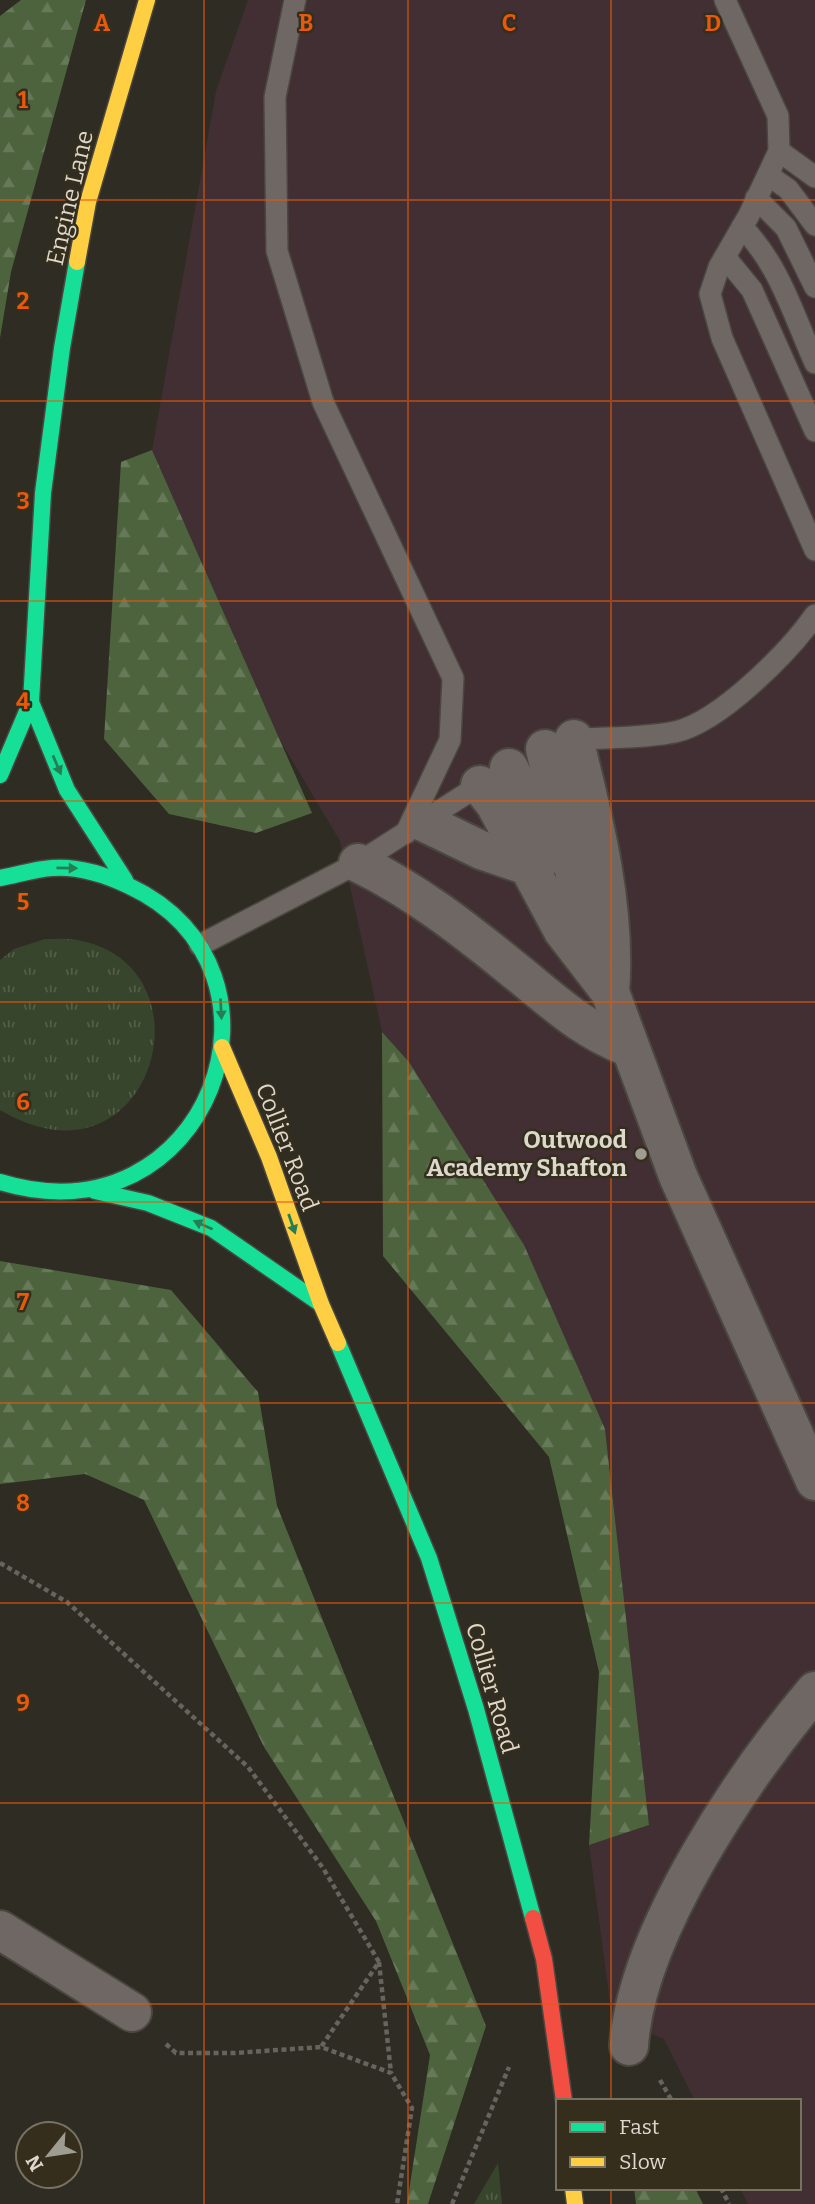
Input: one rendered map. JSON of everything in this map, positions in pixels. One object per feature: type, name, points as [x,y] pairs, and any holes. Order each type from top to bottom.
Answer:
[{"type":"main road","name":"Engine Lane","points":[[0,775],[31,702],[43,493],[62,348],[88,202],[147,0]]},
{"type":"main road","name":"Engine Lane","points":[[31,702],[67,790],[125,880]]},
{"type":"main road","points":[[0,878],[43,867],[85,868],[125,880],[154,897],[179,919],[200,945],[220,994],[222,1047],[210,1096],[182,1139],[143,1172],[95,1191],[59,1195],[23,1190],[0,1182]]},
{"type":"main road","name":"Collier Road","points":[[222,1047],[268,1157],[321,1304],[368,1407],[429,1559],[476,1709],[544,1959],[564,2099]]},
{"type":"main road","points":[[95,1191],[148,1203],[211,1228],[321,1304]]},
{"type":"street","points":[[559,744],[586,922],[628,1047],[678,1176],[815,1481]]},
{"type":"street","points":[[495,776],[569,920],[610,992]]},
{"type":"street","points":[[495,776],[495,804],[528,866],[563,931],[610,992]]},
{"type":"street","points":[[415,827],[528,866]]},
{"type":"street","points":[[358,863],[400,883],[438,910],[577,1023],[628,1047]]},
{"type":"street","points":[[629,2046],[630,2026],[661,1933],[695,1866],[725,1812],[768,1747],[815,1691]]},
{"type":"street","points":[[0,1930],[132,2012]]},
{"type":"lane","points":[[295,0],[275,97],[277,251],[323,402],[453,678],[450,740],[415,827]]},
{"type":"lane","points":[[726,0],[778,116],[779,150],[742,228],[725,257],[710,294],[722,338],[815,550]]},
{"type":"lane","points":[[779,150],[815,177]]},
{"type":"lane","points":[[768,174],[788,189],[815,225]]},
{"type":"lane","points":[[757,198],[786,228],[815,287]]},
{"type":"lane","points":[[742,228],[756,241],[776,272],[815,363]]},
{"type":"lane","points":[[725,257],[752,290],[815,431]]},
{"type":"lane","points":[[200,945],[358,863],[495,776],[559,744],[677,732],[725,706],[771,666],[815,615]]},
{"type":"path","points":[[0,1563],[66,1602],[248,1767],[323,1868],[379,1962],[391,2073],[412,2108],[397,2204]]},
{"type":"path","points":[[321,2047],[379,1962]]},
{"type":"path","points":[[132,2012],[176,2053],[235,2053],[321,2047],[391,2073]]},
{"type":"path","points":[[452,2204],[515,2054],[557,2041]]},
{"type":"shaded area","name":"Outwood Academy Shafton","points":[[248,0],[815,0],[815,2204],[748,2204],[741,2190],[801,2190],[801,2099],[694,2099],[664,2039],[612,2018],[589,1845],[649,1825],[605,1429],[409,1062],[382,1032],[340,841],[280,740],[152,450],[216,91]]},
{"type":"green space","points":[[21,0],[86,0],[11,272],[0,338],[0,16]]},
{"type":"green space","points":[[152,450],[312,813],[256,833],[169,814],[104,739],[121,462]]},
{"type":"green space","points":[[45,939],[77,940],[120,958],[146,990],[155,1029],[148,1068],[128,1102],[96,1125],[53,1130],[0,1110],[0,960],[14,949]]},
{"type":"green space","points":[[382,1032],[409,1062],[524,1245],[605,1429],[649,1825],[589,1845],[599,1672],[549,1457],[383,1256]]},
{"type":"green space","points":[[0,1261],[171,1290],[258,1392],[277,1506],[486,2026],[428,2204],[407,2204],[430,2055],[376,1921],[264,1747],[144,1500],[85,1474],[0,1484]]},
{"type":"green space","points":[[498,2163],[502,2204],[474,2204]]},
{"type":"green space","points":[[634,2190],[696,2190],[703,2204],[636,2204]]},
{"type":"traffic: fast","points":[[0,775],[31,702],[43,493],[62,348],[77,262]]},
{"type":"traffic: fast","points":[[31,702],[67,790],[125,880]]},
{"type":"traffic: fast","points":[[0,878],[52,868],[72,868],[92,872],[129,886],[184,925],[214,977],[222,1033],[210,1090],[180,1139],[133,1175],[73,1191],[0,1182]]},
{"type":"traffic: fast","points":[[95,1191],[148,1203],[211,1228],[321,1304]]},
{"type":"traffic: fast","points":[[338,1343],[429,1558],[476,1709],[533,1918]]},
{"type":"traffic: slow","points":[[77,262],[88,202],[147,0]]},
{"type":"traffic: slow","points":[[222,1047],[269,1157],[321,1304],[338,1343]]},
{"type":"traffic: slow","points":[[573,2190],[575,2204]]},
{"type":"traffic: jam","points":[[533,1918],[544,1959],[564,2099]]},
{"type":"place","name":"Outwood Academy Shafton","points":[[641,1154]]}]
